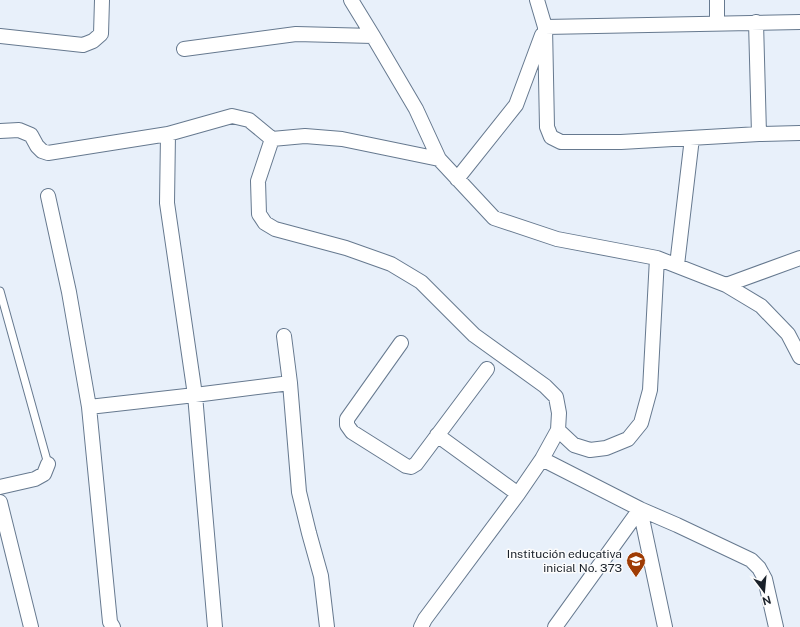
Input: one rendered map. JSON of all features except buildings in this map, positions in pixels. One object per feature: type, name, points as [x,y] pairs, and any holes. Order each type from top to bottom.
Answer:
[{"type":"street","points":[[0,36],[83,45],[93,41],[101,34],[102,0]]},
{"type":"street","points":[[351,0],[416,109],[439,159],[494,218],[557,239],[657,258],[726,285],[761,306],[788,334],[800,357]]},
{"type":"street","points":[[536,0],[545,27],[546,127],[551,137],[561,142],[621,142],[800,133]]},
{"type":"street","points":[[717,0],[717,23]]},
{"type":"street","points":[[756,22],[759,134]]},
{"type":"street","points":[[545,27],[800,22]]},
{"type":"street","points":[[457,179],[516,104],[545,27]]},
{"type":"street","points":[[184,49],[296,34],[373,36]]},
{"type":"street","points":[[0,131],[19,130],[31,135],[37,146],[42,151],[48,153],[168,134],[232,116],[249,120],[272,139],[305,136],[342,139],[439,159]]},
{"type":"street","points":[[168,134],[167,203],[195,395],[216,627]]},
{"type":"street","points":[[676,265],[692,138]]},
{"type":"street","points":[[272,139],[258,181],[259,214],[265,223],[275,229],[346,248],[391,264],[421,282],[474,335],[545,386],[556,397],[559,413],[558,430],[542,459],[518,494],[425,619],[421,627]]},
{"type":"street","points":[[48,196],[69,292],[89,407],[110,622],[111,626],[113,627]]},
{"type":"street","points":[[558,430],[574,445],[590,450],[606,448],[628,439],[641,423],[650,390],[657,258]]},
{"type":"street","points":[[726,285],[800,258]]},
{"type":"street","points":[[284,336],[290,383],[299,492],[321,576],[327,627]]},
{"type":"street","points":[[400,343],[347,419],[347,425],[352,432],[406,466],[411,467],[416,464],[487,369]]},
{"type":"street","points":[[89,407],[290,383]]},
{"type":"street","points":[[437,435],[518,494]]},
{"type":"street","points":[[542,459],[640,509],[751,560],[759,568],[765,579],[776,627]]},
{"type":"street","points":[[0,487],[35,479],[44,474],[48,464]]},
{"type":"street","points":[[0,502],[31,627]]},
{"type":"street","points":[[555,627],[640,509]]},
{"type":"street","points":[[640,509],[665,627]]},
{"type":"lane","points":[[0,291],[48,464]]},
{"type":"place","name":"Institución educativa inicial No. 373","points":[[636,578]]}]
